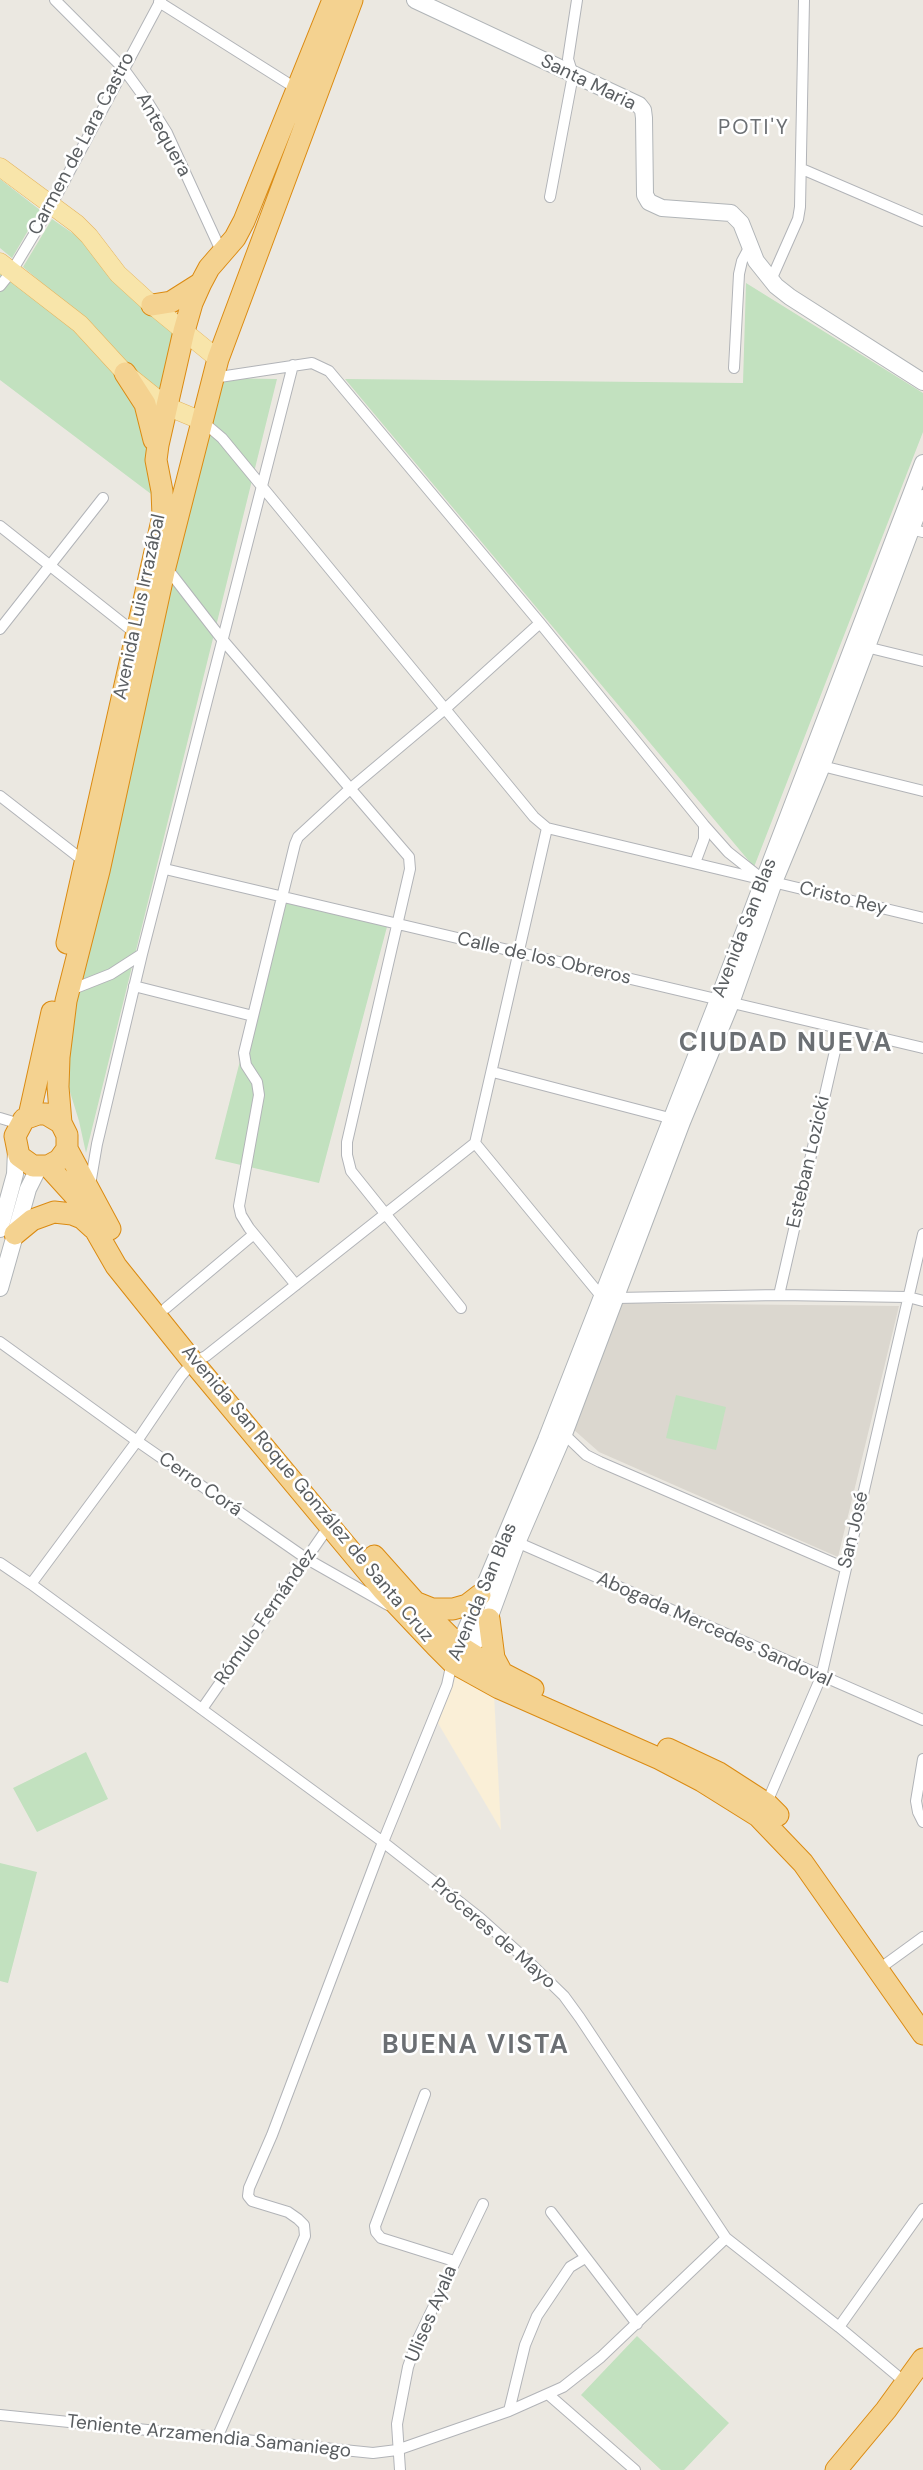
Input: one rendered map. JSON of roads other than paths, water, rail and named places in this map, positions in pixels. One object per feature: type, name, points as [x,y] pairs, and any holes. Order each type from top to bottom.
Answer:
[{"type":"highway","name":"Avenida Luis Irrazábal","points":[[44,1167],[60,1160],[67,1149],[67,1135],[61,1123],[58,1087],[59,1057],[68,991],[135,633],[163,516],[162,491],[156,460],[184,331],[192,303],[209,268],[235,239],[244,221],[333,0]]},
{"type":"highway","name":"Avenida Luis Irrazábal","points":[[16,1150],[17,1119],[92,866],[216,368],[352,0]]},
{"type":"highway","points":[[152,305],[171,302],[201,283]]},
{"type":"highway","points":[[125,373],[145,404],[151,422],[156,460]]},
{"type":"highway","points":[[17,1119],[46,1114],[61,1123]]},
{"type":"highway","name":"Avenida San Roque González de Santa Cruz","points":[[67,1149],[139,1276],[166,1308],[200,1359],[329,1526],[460,1657],[521,1699],[671,1765],[763,1810]]},
{"type":"highway","points":[[16,1150],[23,1160],[44,1167]]},
{"type":"highway","name":"Avenida San Roque González de Santa Cruz","points":[[44,1167],[76,1198],[116,1266],[200,1359],[412,1610]]},
{"type":"highway","points":[[8,1231],[54,1212],[82,1218],[97,1232]]},
{"type":"highway","points":[[412,1610],[453,1609],[467,1605],[480,1595]]},
{"type":"highway","points":[[489,1619],[494,1658],[502,1673]]},
{"type":"highway","name":"Avenida San Roque González de Santa Cruz","points":[[460,1657],[502,1673],[618,1728],[698,1762],[763,1810],[884,1965],[923,2010]]},
{"type":"highway","name":"Avenida San Roque González de Santa Cruz","points":[[884,1965],[923,2034]]},
{"type":"highway","points":[[836,2470],[864,2439],[923,2359]]},
{"type":"main road","points":[[0,167],[77,224],[118,274],[184,331],[216,368]]},
{"type":"main road","points":[[6,266],[80,324],[125,373],[166,406],[202,421]]},
{"type":"street","name":"Antequera","points":[[55,0],[123,68],[167,133],[222,253]]},
{"type":"street","name":"Santa Maria","points":[[415,0],[634,101],[643,110],[645,195],[649,202],[662,208],[731,213],[741,223],[755,261],[790,298],[923,382]]},
{"type":"street","points":[[550,197],[573,75],[568,59],[577,0]]},
{"type":"street","points":[[771,280],[798,219],[802,169],[804,0]]},
{"type":"street","name":"Carmen de Lara Castro","points":[[0,286],[6,266],[51,206],[160,1]]},
{"type":"street","points":[[160,1],[297,89]]},
{"type":"street","points":[[802,169],[923,221]]},
{"type":"street","points":[[734,368],[739,274],[750,246]]},
{"type":"street","points":[[216,368],[312,363],[329,371],[540,623],[704,825],[728,852],[768,881]]},
{"type":"street","points":[[89,1189],[134,986],[293,365]]},
{"type":"street","points":[[31,1584],[137,1441],[181,1376],[475,1143],[548,828],[534,817],[217,432],[202,421]]},
{"type":"street","name":"Avenida San Blas","points":[[911,529],[923,463]]},
{"type":"street","points":[[0,629],[103,498]]},
{"type":"street","name":"Avenida San Blas","points":[[217,2438],[305,2236],[304,2225],[298,2218],[252,2201],[248,2196],[249,2188],[272,2135],[383,1842],[460,1657],[480,1595],[512,1541],[564,1434],[608,1297],[860,646],[923,498]]},
{"type":"street","points":[[0,526],[135,633]]},
{"type":"street","points":[[166,567],[221,638],[409,857],[411,869],[347,1142],[347,1155],[351,1171],[461,1308]]},
{"type":"street","points":[[296,1285],[241,1216],[239,1206],[259,1095],[257,1082],[246,1065],[244,1054],[299,837],[351,788],[445,709],[540,623]]},
{"type":"street","points":[[860,646],[923,661]]},
{"type":"street","points":[[815,765],[923,791]]},
{"type":"street","points":[[0,796],[92,866]]},
{"type":"street","points":[[695,863],[704,839],[704,825]]},
{"type":"street","name":"Cristo Rey","points":[[548,828],[923,919]]},
{"type":"street","name":"Calle de los Obreros","points":[[165,869],[923,1048]]},
{"type":"street","points":[[68,991],[111,974],[142,954]]},
{"type":"street","points":[[134,986],[253,1016]]},
{"type":"street","name":"Esteban Lozicki","points":[[779,1295],[840,1028]]},
{"type":"street","points":[[493,1072],[676,1120]]},
{"type":"street","points":[[475,1143],[608,1297],[779,1295],[908,1297],[923,1301]]},
{"type":"street","name":"Avenida Luis Irrazábal","points":[[0,1288],[16,1150]]},
{"type":"street","name":"Avenida Luis Irrazábal","points":[[8,1231],[31,1182],[44,1167]]},
{"type":"street","points":[[166,1308],[254,1234]]},
{"type":"street","name":"San José","points":[[763,1810],[821,1677],[923,1234]]},
{"type":"street","name":"Avenida San Blas","points":[[460,1657],[489,1619],[553,1419],[608,1297]]},
{"type":"street","name":"Cerro Corá","points":[[0,1342],[307,1559],[412,1610]]},
{"type":"street","points":[[553,1419],[586,1455],[845,1568]]},
{"type":"street","name":"Rómulo Fernández","points":[[202,1709],[329,1526]]},
{"type":"street","name":"Abogada Mercedes Sandoval","points":[[512,1541],[923,1720]]},
{"type":"street","name":"Próceres de Mayo","points":[[0,1563],[383,1842],[480,1918],[564,1996],[726,2238],[905,2383]]},
{"type":"street","points":[[923,1759],[916,1801],[923,1822]]},
{"type":"street","points":[[884,1965],[923,1937]]},
{"type":"street","points":[[425,2094],[375,2226],[376,2232],[381,2238],[454,2261]]},
{"type":"street","name":"Ulises Ayala","points":[[400,2470],[397,2424],[408,2367],[417,2341],[483,2204]]},
{"type":"street","points":[[839,2327],[923,2209]]},
{"type":"street","points":[[551,2212],[637,2324]]},
{"type":"street","name":"Teniente Arzamendia Samaniego","points":[[0,2415],[373,2454],[397,2450],[550,2395],[580,2375],[726,2238]]},
{"type":"street","points":[[509,2411],[525,2345],[537,2316],[570,2267],[586,2258]]},
{"type":"street","points":[[550,2395],[635,2470]]},
{"type":"district","name":"POTI'Y","points":[[754,128]]},
{"type":"district","name":"CIUDAD NUEVA","points":[[786,1044]]},
{"type":"district","name":"BUENA VISTA","points":[[476,2046]]}]
